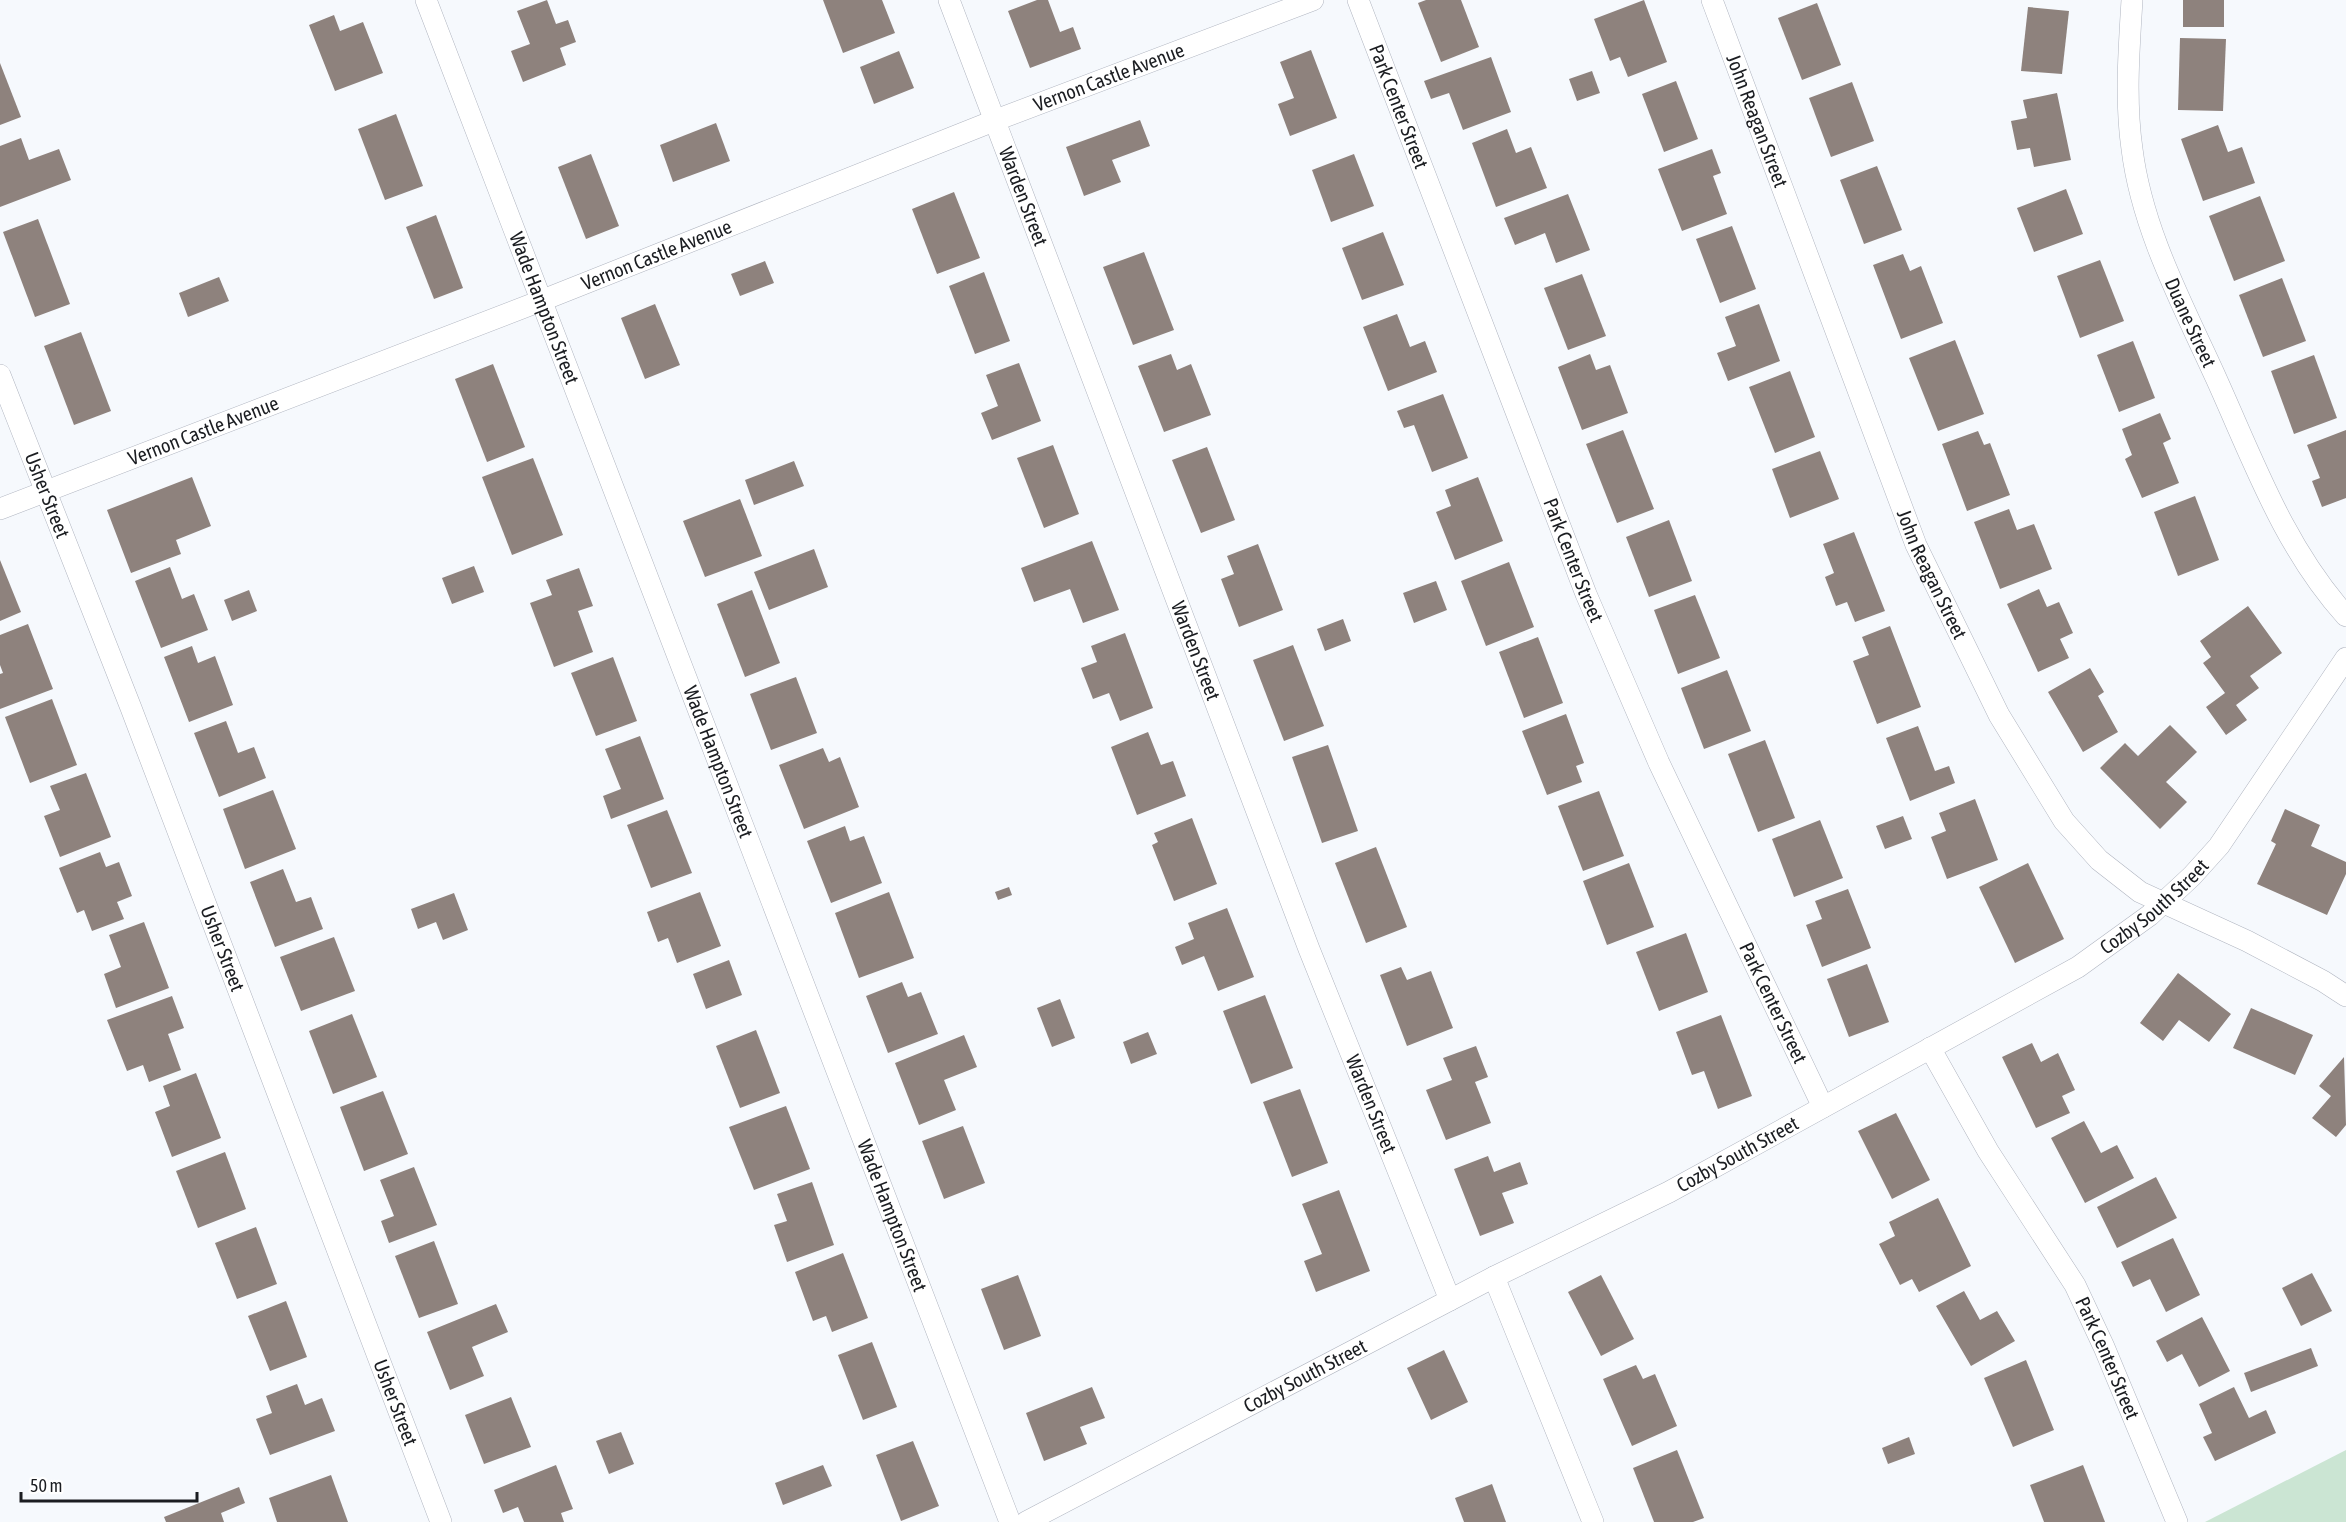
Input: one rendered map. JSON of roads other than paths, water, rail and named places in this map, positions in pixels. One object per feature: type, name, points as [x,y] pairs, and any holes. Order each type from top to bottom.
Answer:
[{"type":"street","name":"Wade Hampton Street","points":[[426,0],[1010,1522]]},
{"type":"street","name":"Warden Street","points":[[949,0],[1305,938],[1449,1300]]},
{"type":"street","name":"Vernon Castle Avenue","points":[[0,509],[543,300],[996,120],[1313,0]]},
{"type":"street","name":"Park Center Street","points":[[1358,0],[1586,594],[1659,763],[1823,1107]]},
{"type":"street","name":"John Reagan Street","points":[[1712,0],[1916,545],[1999,715],[2064,821],[2099,860],[2140,891],[2247,941],[2323,981],[2346,996]]},
{"type":"street","name":"Duane Street","points":[[2132,0],[2128,73],[2132,149],[2144,204],[2164,262],[2286,532],[2313,576],[2346,616]]},
{"type":"street","name":"Usher Street","points":[[0,375],[131,708],[441,1522]]},
{"type":"street","name":"Cozby South Street","points":[[1026,1522],[1449,1300],[1669,1192],[2078,966],[2163,902],[2192,876],[2219,846],[2346,658]]},
{"type":"street","name":"Park Center Street","points":[[1930,1048],[1988,1151],[2075,1285],[2104,1347],[2177,1522]]},
{"type":"street","points":[[1494,1277],[1593,1522]]}]
